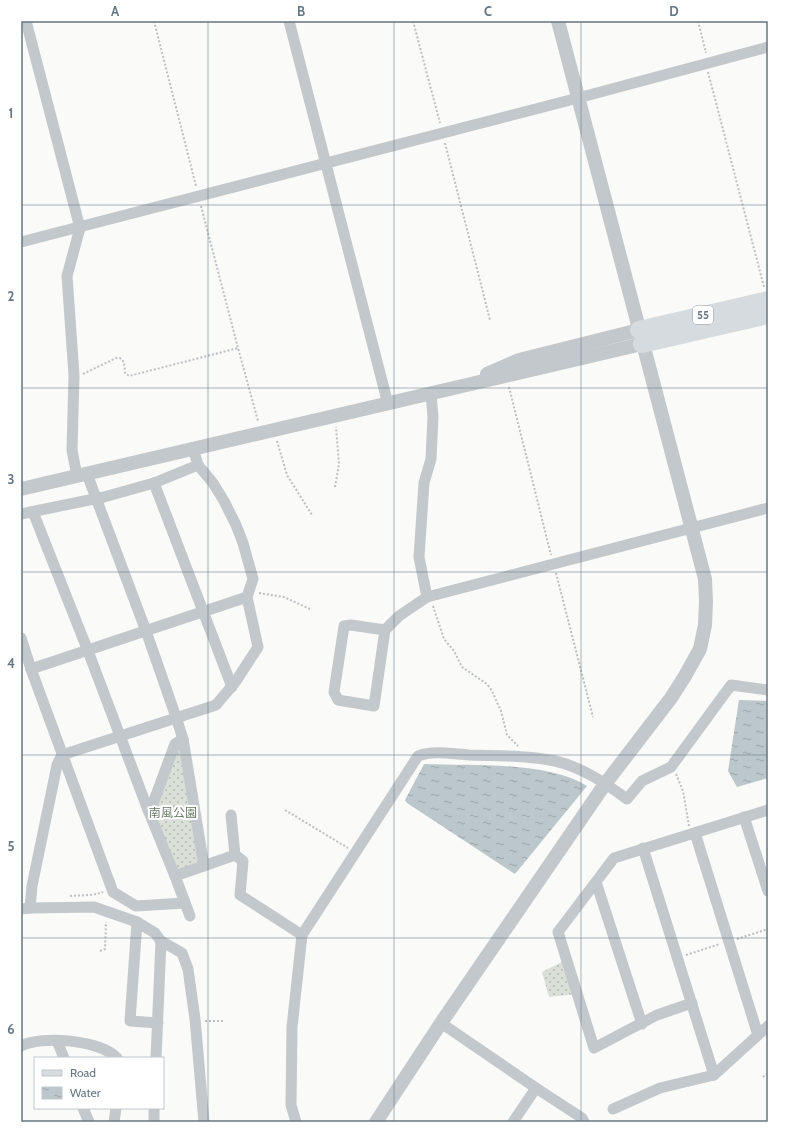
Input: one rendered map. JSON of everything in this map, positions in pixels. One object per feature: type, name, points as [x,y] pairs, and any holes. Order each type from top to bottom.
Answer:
[{"type":"main road","name":"55","points":[[640,337],[768,300]]},
{"type":"main road","name":"55","points":[[640,337],[768,315]]},
{"type":"street","points":[[26,21],[80,228],[67,276],[74,376],[72,450],[82,475],[99,504],[146,631],[183,739],[204,866]]},
{"type":"street","points":[[288,21],[388,404]]},
{"type":"street","points":[[376,1122],[605,784],[671,698],[700,649],[705,625],[706,602],[704,579],[692,528],[640,337],[558,21]]},
{"type":"street","points":[[21,242],[80,228],[578,98],[768,46]]},
{"type":"street","points":[[21,489],[506,376],[640,337]]},
{"type":"street","points":[[436,393],[484,376],[519,360],[640,337]]},
{"type":"street","points":[[427,597],[419,557],[424,483],[431,459],[436,393]]},
{"type":"street","points":[[193,448],[198,465],[213,483],[236,525],[253,579],[249,595],[258,647],[232,687],[216,705],[62,755],[57,765],[32,886],[25,908],[94,907],[137,922],[155,933],[161,941],[182,953],[188,969],[195,1019],[204,1122]]},
{"type":"street","points":[[21,514],[95,498],[154,483],[198,465]]},
{"type":"street","points":[[154,483],[232,687]]},
{"type":"street","points":[[386,630],[351,625],[344,626],[334,692],[338,700],[374,706],[386,630],[399,616],[427,597],[768,508]]},
{"type":"street","points":[[33,512],[190,916]]},
{"type":"street","points":[[31,669],[203,612],[249,595]]},
{"type":"street","points":[[21,638],[62,755],[68,766],[113,892],[136,906],[185,903]]},
{"type":"street","points":[[296,1122],[292,1105],[292,1027],[302,935],[418,756],[424,754],[529,758],[555,761],[592,776],[627,799],[642,781],[671,767],[730,685],[768,690]]},
{"type":"street","points":[[148,810],[152,806],[176,744],[183,739]]},
{"type":"street","points":[[692,1003],[658,1015],[594,1048],[558,932],[614,858],[768,810]]},
{"type":"street","points":[[231,815],[235,855],[243,861],[240,895],[302,935]]},
{"type":"street","points":[[744,817],[768,891]]},
{"type":"street","points":[[693,834],[758,1036]]},
{"type":"street","points":[[643,848],[714,1075]]},
{"type":"street","points":[[175,876],[235,855]]},
{"type":"street","points":[[596,882],[642,1024]]},
{"type":"street","points":[[137,922],[130,1021],[158,1023]]},
{"type":"street","points":[[156,1057],[161,941]]},
{"type":"street","points":[[441,1024],[582,1118],[584,1122]]},
{"type":"street","points":[[613,1108],[660,1088],[714,1075],[768,1026]]},
{"type":"street","points":[[21,1046],[28,1042],[57,1041],[97,1046],[111,1052],[116,1057]]},
{"type":"street","points":[[57,1041],[64,1057]]},
{"type":"street","points":[[513,1122],[536,1088]]},
{"type":"street","points":[[83,1109],[89,1122]]},
{"type":"street","points":[[114,1122],[116,1109]]},
{"type":"street","points":[[154,1109],[154,1122]]},
{"type":"path","points":[[154,21],[246,379],[287,475],[312,515]]},
{"type":"path","points":[[413,21],[490,320]]},
{"type":"path","points":[[698,21],[707,63],[768,300]]},
{"type":"path","points":[[74,376],[96,369],[116,358],[120,358],[124,362],[125,373],[129,376],[238,348]]},
{"type":"path","points":[[506,376],[592,717]]},
{"type":"path","points":[[335,416],[339,458],[335,487]]},
{"type":"path","points":[[249,595],[284,597],[312,610]]},
{"type":"path","points":[[427,597],[432,603],[444,639],[454,651],[462,666],[487,684],[492,691],[501,711],[507,735],[526,752],[529,758]]},
{"type":"path","points":[[671,767],[681,784],[693,834]]},
{"type":"path","points":[[285,810],[355,852]]},
{"type":"path","points":[[68,896],[90,894],[96,895],[112,889]]},
{"type":"path","points":[[100,951],[104,949],[106,944],[106,911]]},
{"type":"path","points":[[195,1019],[224,1021]]},
{"type":"path","points":[[763,1077],[768,1073]]},
{"type":"green space","name":"南風公園","points":[[183,739],[204,866],[175,876],[152,806]]},
{"type":"green space","points":[[566,960],[577,994],[549,997],[542,972]]},
{"type":"water","points":[[739,700],[768,701],[768,778],[737,787],[728,771]]},
{"type":"water","points":[[424,764],[508,766],[531,769],[551,772],[570,778],[587,786],[515,874],[407,803],[405,800]]}]
